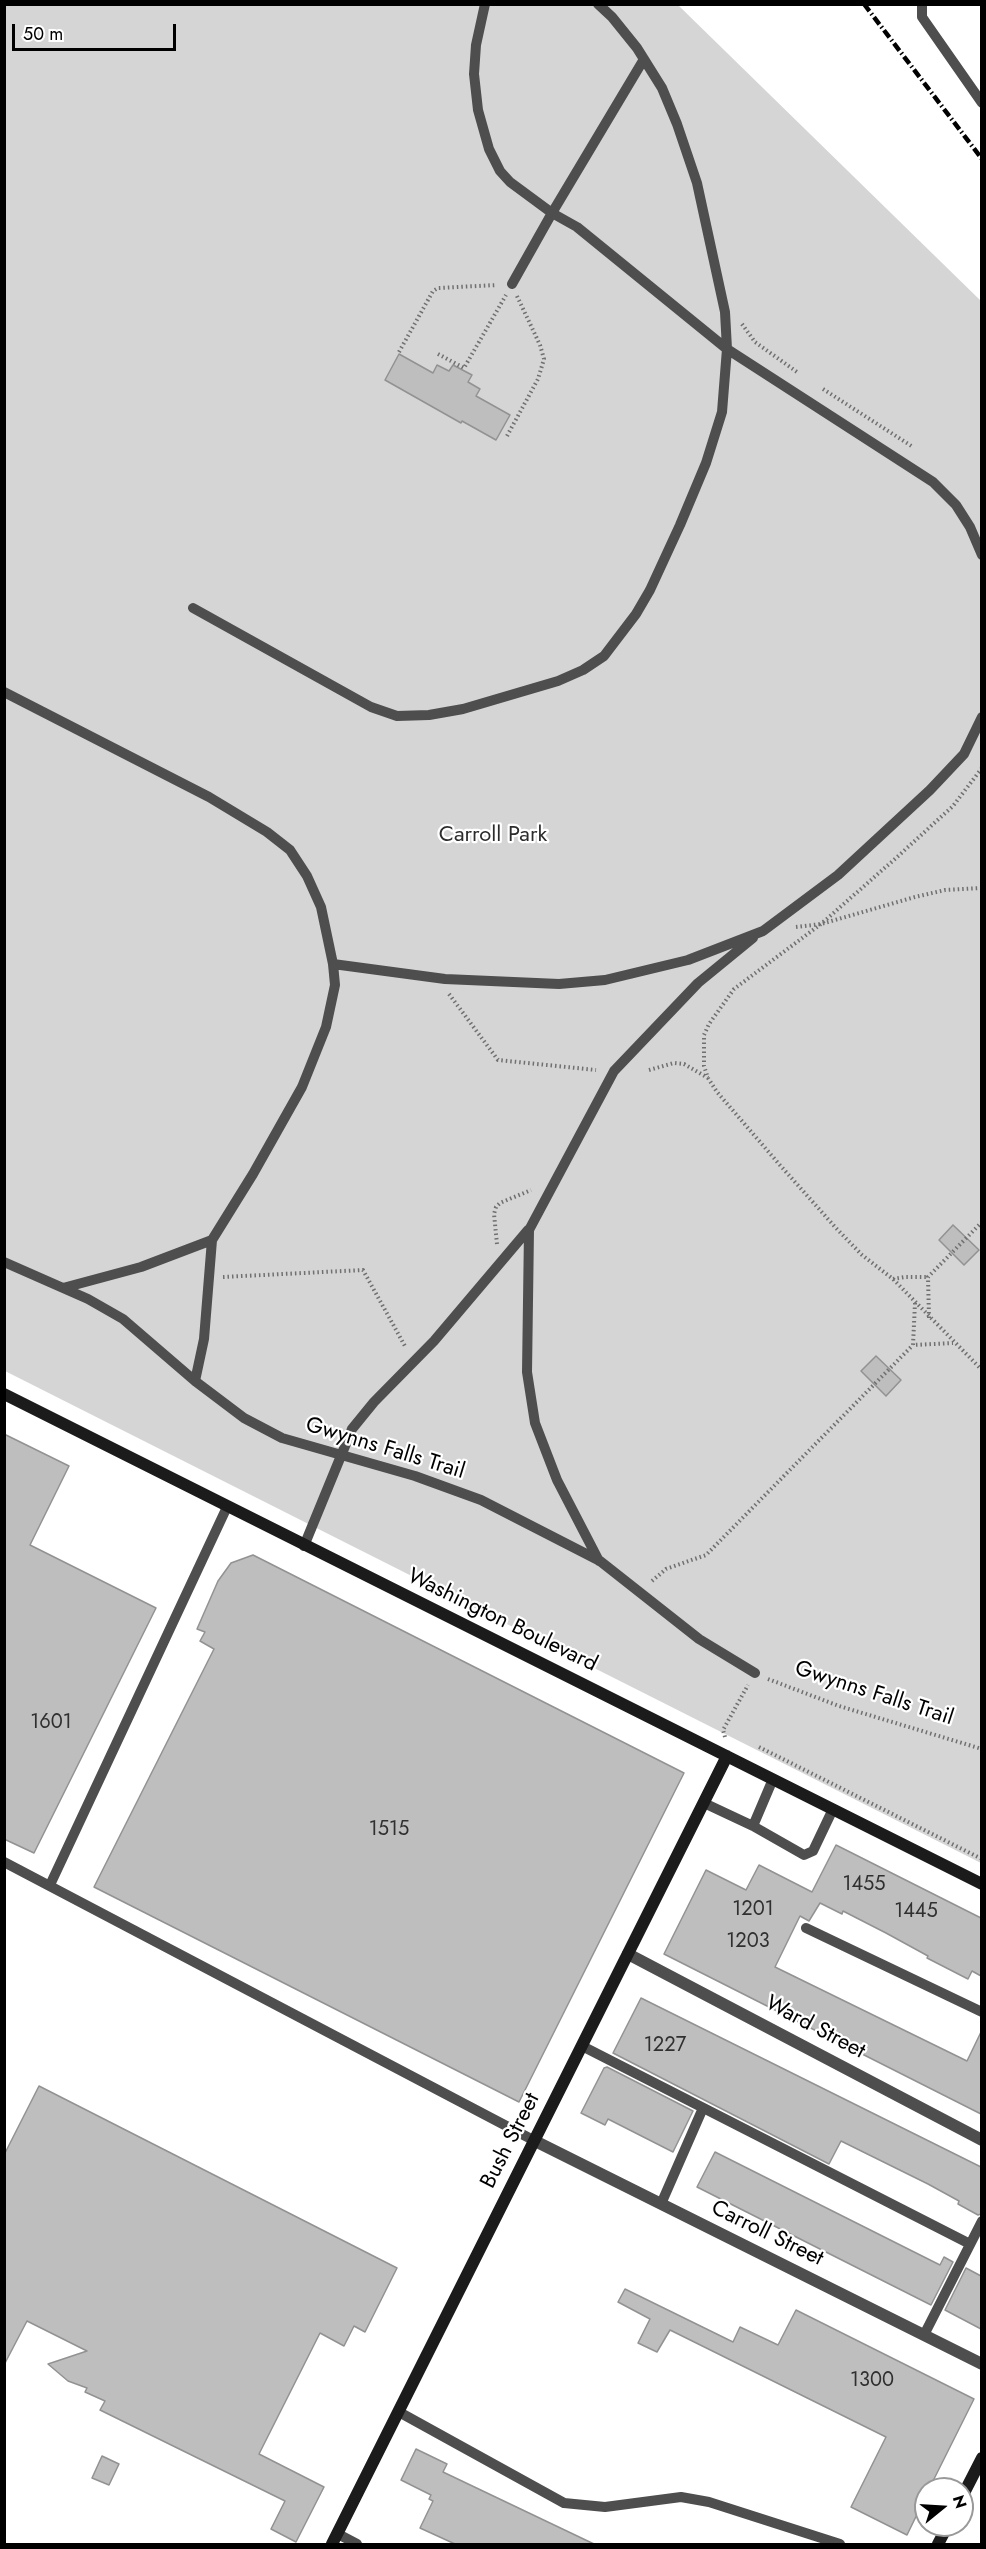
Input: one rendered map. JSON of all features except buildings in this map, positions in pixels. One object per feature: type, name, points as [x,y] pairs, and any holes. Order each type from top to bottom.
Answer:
[{"type":"main road","name":"Washington Boulevard","points":[[4,1394],[981,1884]]},
{"type":"main road","name":"Bush Street","points":[[335,2539],[727,1756]]},
{"type":"main road","points":[[972,2477],[981,2458]]},
{"type":"street","name":"Ward Street","points":[[628,1954],[981,2140]]},
{"type":"street","name":"Carroll Street","points":[[535,2141],[981,2364]]},
{"type":"lane","points":[[485,4],[476,45],[474,74],[478,110],[489,149],[500,171],[510,182],[552,213],[577,227],[727,349],[933,482],[956,505],[970,527],[981,555]]},
{"type":"lane","points":[[193,608],[371,707],[397,716],[429,715],[463,709],[558,681],[583,670],[604,656],[636,614],[650,590],[680,525],[706,463],[722,412],[727,349],[725,312],[697,183],[678,124],[662,88],[644,59],[612,17],[598,4]]},
{"type":"lane","points":[[922,4],[922,17],[981,103]]},
{"type":"lane","points":[[512,284],[644,59]]},
{"type":"lane","points":[[4,692],[209,797],[267,832],[290,850],[307,876],[321,907],[335,985],[327,1027],[302,1087],[254,1174],[212,1240],[204,1339],[195,1381]]},
{"type":"lane","points":[[304,1546],[352,1429],[374,1402],[499,1267],[529,1230],[614,1071],[698,983],[838,874],[930,790],[964,754],[981,717]]},
{"type":"lane","points":[[333,964],[445,979],[560,984],[605,980],[688,960],[763,932]]},
{"type":"lane","points":[[529,1230],[527,1372],[535,1423],[557,1480],[600,1561]]},
{"type":"lane","points":[[63,1288],[141,1267],[212,1240]]},
{"type":"lane","name":"Gwynns Falls Trail","points":[[4,1262],[63,1288],[123,1319],[195,1381],[244,1418],[282,1438],[415,1476],[482,1500],[600,1561],[699,1639],[755,1673]]},
{"type":"lane","points":[[50,1885],[227,1507]]},
{"type":"lane","points":[[753,1826],[773,1779]]},
{"type":"lane","points":[[704,1803],[753,1826],[804,1855],[813,1851],[833,1809]]},
{"type":"lane","points":[[4,1862],[535,2141]]},
{"type":"lane","points":[[806,1928],[981,2012]]},
{"type":"lane","points":[[582,2046],[970,2244]]},
{"type":"lane","points":[[661,2204],[703,2108]]},
{"type":"lane","points":[[924,2335],[981,2221]]},
{"type":"lane","points":[[399,2412],[564,2503],[605,2507],[681,2497],[710,2502],[840,2544]]},
{"type":"lane","points":[[335,2539],[357,2544]]},
{"type":"path","points":[[399,352],[433,291],[438,288],[512,284]]},
{"type":"path","points":[[438,354],[464,368],[512,284]]},
{"type":"path","points":[[507,436],[538,379],[544,359],[540,345],[512,284]]},
{"type":"path","points":[[739,318],[755,342],[805,378]]},
{"type":"path","points":[[814,384],[919,452]]},
{"type":"path","points":[[981,768],[954,806],[821,924],[734,989],[723,1002],[704,1035],[704,1066],[708,1078],[725,1101],[836,1228],[862,1255],[893,1280],[981,1370]]},
{"type":"path","points":[[763,932],[821,924],[945,890],[981,888]]},
{"type":"path","points":[[448,994],[498,1060],[597,1070]]},
{"type":"path","points":[[648,1070],[674,1063],[684,1064],[708,1078]]},
{"type":"path","points":[[499,1267],[494,1214],[496,1207],[500,1203],[554,1181]]},
{"type":"path","points":[[929,1318],[928,1277],[981,1222]]},
{"type":"path","points":[[208,1278],[363,1270],[413,1362]]},
{"type":"path","points":[[893,1280],[905,1277],[928,1277]]},
{"type":"path","points":[[643,1594],[657,1575],[666,1569],[697,1559],[711,1550],[912,1345],[915,1303]]},
{"type":"path","points":[[912,1345],[953,1342]]},
{"type":"path","points":[[727,1756],[723,1730],[755,1673]]},
{"type":"path","name":"Gwynns Falls Trail","points":[[755,1673],[794,1691],[838,1706],[981,1749]]},
{"type":"path","points":[[759,1747],[981,1859]]},
{"type":"green space","name":"Carroll Park","points":[[4,5],[678,5],[981,301],[981,1863],[5,1371]]},
{"type":"railway","points":[[864,4],[982,159]]}]
